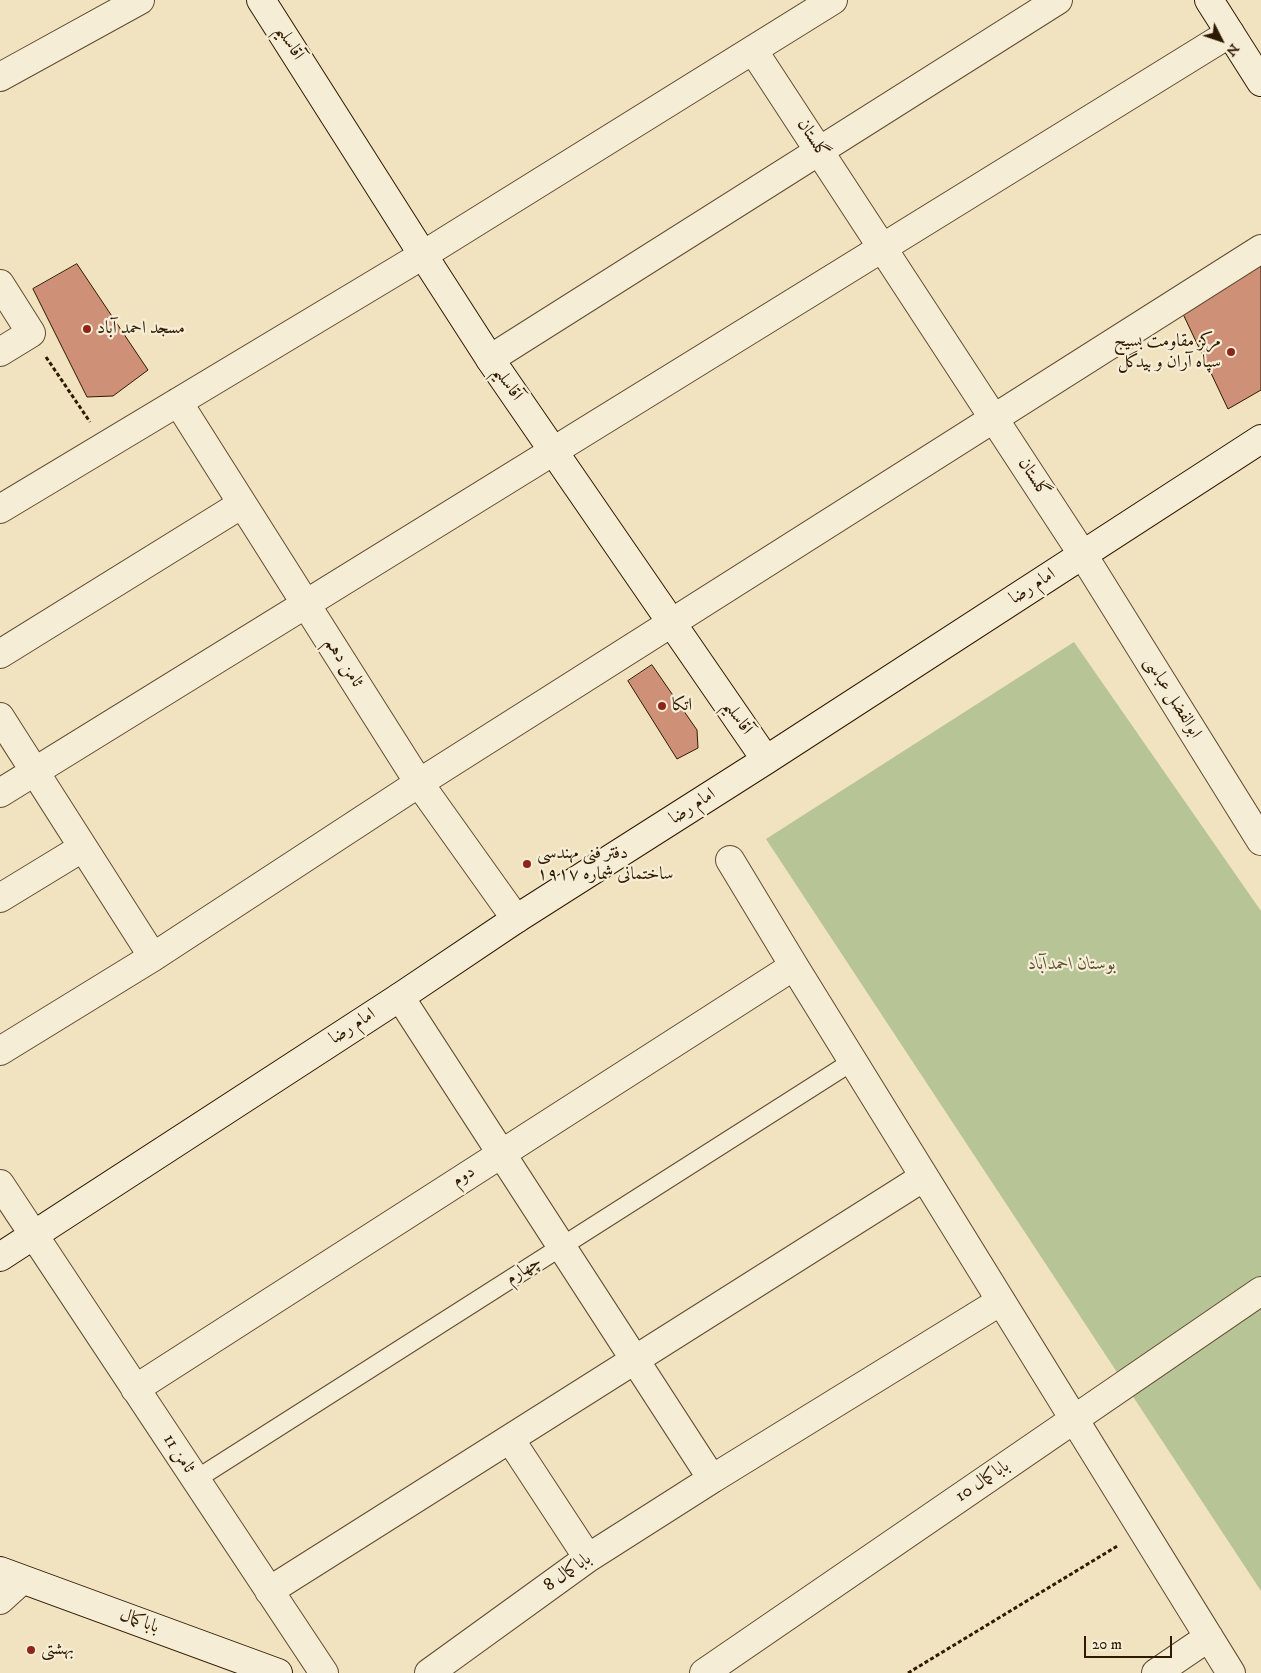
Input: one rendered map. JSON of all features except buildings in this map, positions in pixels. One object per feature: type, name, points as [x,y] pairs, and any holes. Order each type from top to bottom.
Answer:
[{"type":"street","points":[[0,77],[140,0]]},
{"type":"street","name":"آقاسلیم","points":[[261,0],[490,359],[766,760]]},
{"type":"street","points":[[0,509],[423,255],[833,0]]},
{"type":"street","points":[[490,359],[1058,0]]},
{"type":"street","points":[[1209,0],[1230,33],[1258,69]]},
{"type":"street","points":[[0,793],[1230,33]]},
{"type":"street","name":"گلستان","points":[[753,50],[1082,555]]},
{"type":"street","points":[[0,1051],[153,957],[419,783],[1261,249]]},
{"type":"street","points":[[0,284],[31,333],[0,352]]},
{"type":"street","name":"ثامن دهم","points":[[178,402],[419,783],[516,919]]},
{"type":"street","name":"امام رضا","points":[[0,1257],[400,997],[516,919],[1261,440]]},
{"type":"street","points":[[0,654],[242,504]]},
{"type":"street","name":"ابوالفضل عباسی","points":[[1082,555],[1261,841]]},
{"type":"street","points":[[0,717],[153,957]]},
{"type":"street","points":[[0,898],[82,848]]},
{"type":"street","points":[[730,860],[1231,1673]]},
{"type":"street","name":"دوم","points":[[135,1389],[794,966]]},
{"type":"street","points":[[400,997],[712,1479]]},
{"type":"street","points":[[269,1591],[924,1177]]},
{"type":"street","name":"ثامن 11","points":[[0,1184],[324,1673]]},
{"type":"street","name":"باباکمال 10","points":[[704,1673],[1261,1290]]},
{"type":"street","name":"باباکمال 8","points":[[429,1673],[588,1558],[712,1479],[1001,1301]]},
{"type":"street","points":[[510,1439],[588,1558]]},
{"type":"street","points":[[0,1600],[11,1575]]},
{"type":"street","name":"باباکمال","points":[[11,1575],[278,1673]]},
{"type":"street","points":[[1156,1673],[1209,1637]]},
{"type":"lane","name":"چهارم","points":[[195,1480],[853,1061]]},
{"type":"path","points":[[31,333],[106,446]]},
{"type":"path","points":[[908,1673],[1143,1530]]},
{"type":"green space","name":"بوستان احمدآباد","points":[[1074,642],[1261,911],[1261,1591],[766,839]]},
{"type":"place","name":"مسجد احمد آباد","points":[[87,329]]},
{"type":"place","name":"مرکز مقاومت بسیج سپاه آران و بیدگل","points":[[1231,352]]},
{"type":"place","name":"اتکا","points":[[662,706]]},
{"type":"place","name":"دفتر فنی مهندسی ساختمانی شماره ۱۹۱۷","points":[[527,864]]},
{"type":"place","name":"بهشتی","points":[[31,1650]]}]
